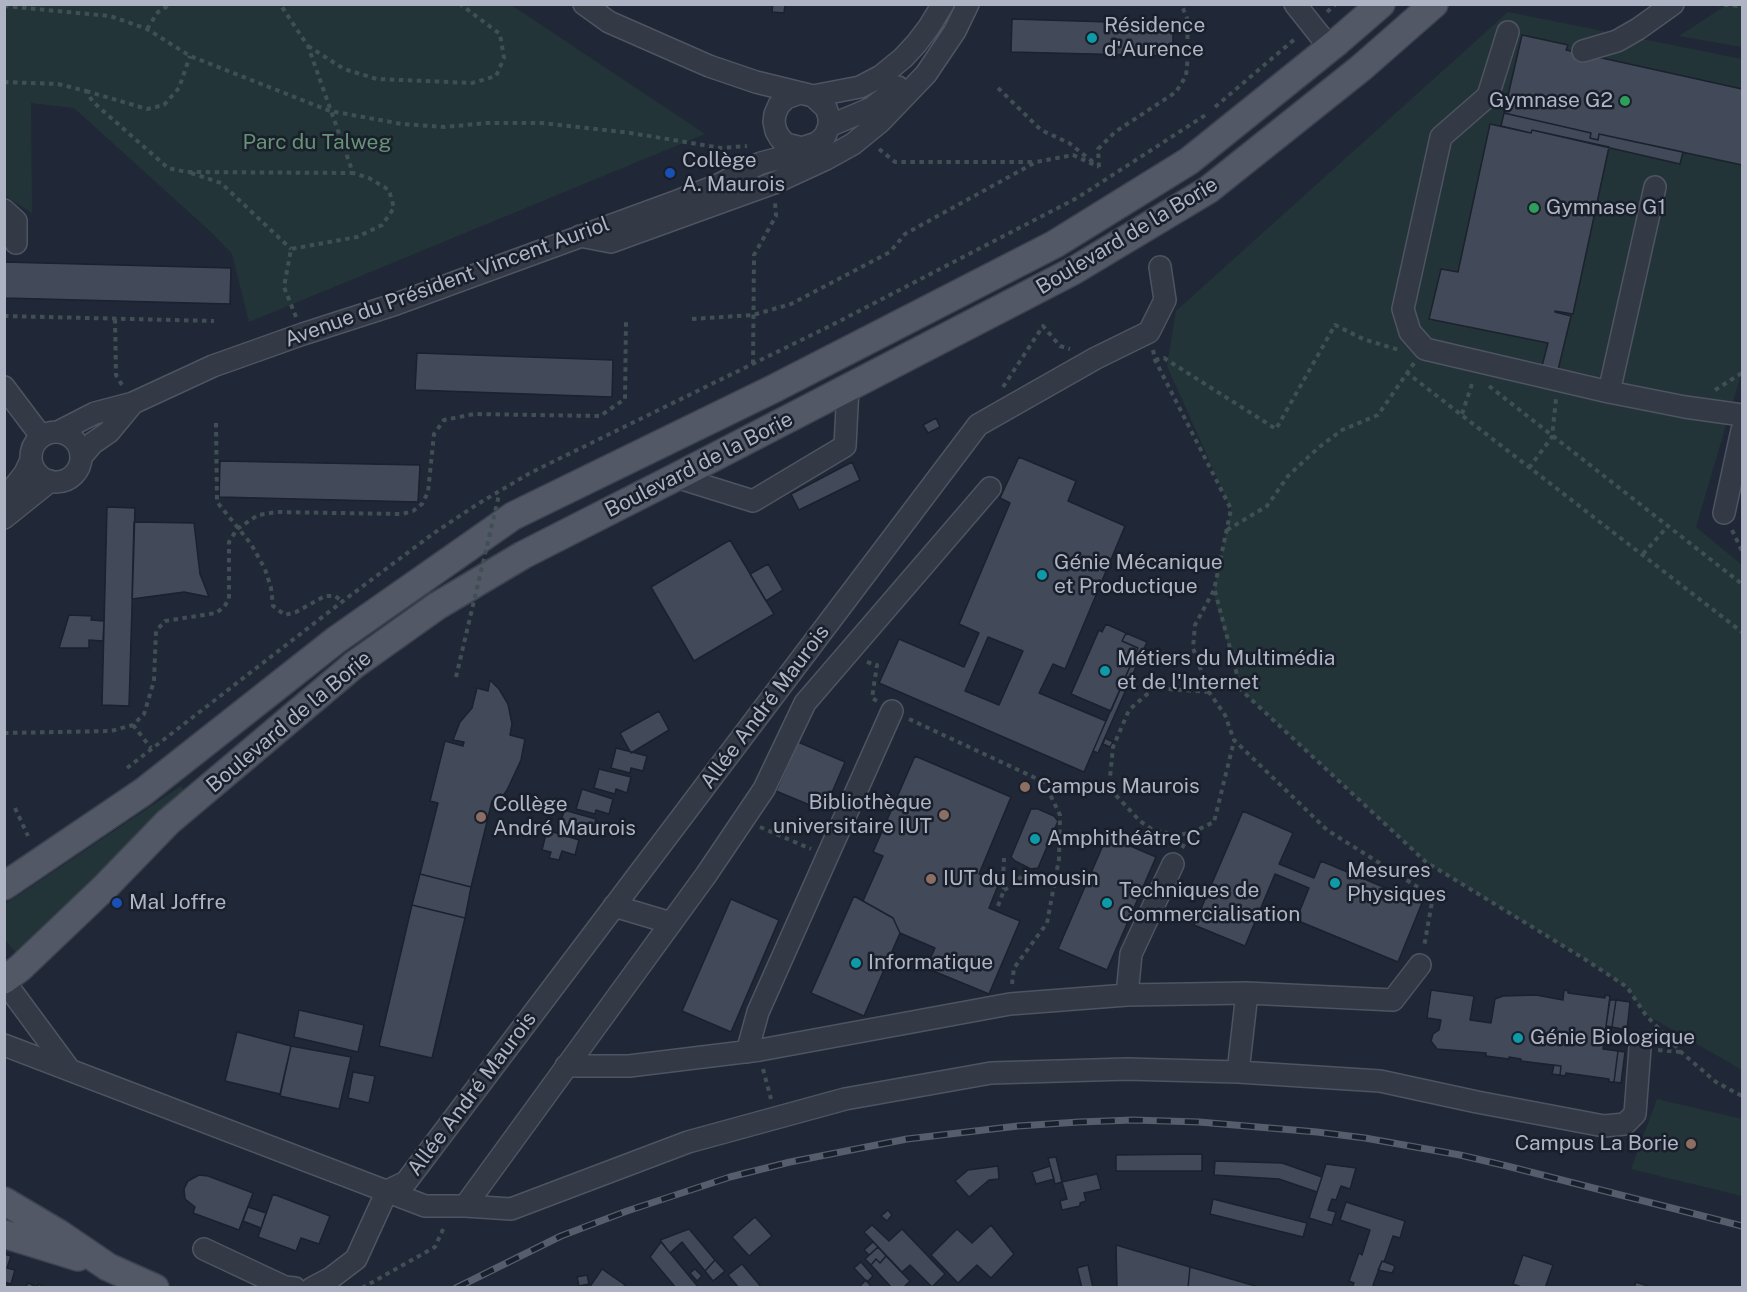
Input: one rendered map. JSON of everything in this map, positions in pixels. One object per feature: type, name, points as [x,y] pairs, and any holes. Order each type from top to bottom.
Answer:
[{"type":"main road","name":"Boulevard de la Borie","points":[[4,886],[143,792],[336,640],[513,516],[773,389],[1055,244],[1189,161],[1381,4]]},
{"type":"main road","name":"Boulevard de la Borie","points":[[4,981],[106,886],[168,822],[354,665],[436,606],[523,555],[1073,272],[1209,190],[1361,68],[1434,4]]},
{"type":"main road","points":[[4,1201],[58,1233],[108,1267]]},
{"type":"main road","points":[[4,1234],[108,1267],[154,1287]]},
{"type":"street","points":[[584,4],[609,21],[709,66],[756,82],[806,94],[826,108],[829,126],[825,136],[817,143],[802,148],[786,144],[756,82]]},
{"type":"street","points":[[762,163],[779,105],[786,98],[860,87],[881,76],[916,44],[943,4]]},
{"type":"street","points":[[829,126],[872,108],[890,95],[917,69],[957,4]]},
{"type":"street","points":[[580,236],[611,242],[774,183],[853,144],[880,122],[926,74],[955,31],[968,4]]},
{"type":"street","points":[[1294,4],[1330,48]]},
{"type":"street","points":[[1583,51],[1617,41],[1673,4]]},
{"type":"street","points":[[1508,32],[1488,96],[1441,137],[1403,309],[1410,332],[1425,349],[1609,392],[1743,416]]},
{"type":"street","name":"Avenue du Président Vincent Auriol","points":[[49,434],[95,413],[133,403],[213,366],[396,304],[718,185],[762,163],[787,156],[802,148]]},
{"type":"street","points":[[1609,392],[1655,187]]},
{"type":"street","points":[[4,210],[16,221],[16,243]]},
{"type":"street","points":[[1149,332],[1165,300],[1160,267]]},
{"type":"street","name":"Allée André Maurois","points":[[387,1191],[406,1182],[978,425],[1096,358],[1149,332]]},
{"type":"street","points":[[4,387],[49,434],[72,437],[77,443],[81,457],[76,472],[69,478],[50,481],[37,473],[31,460],[31,451],[35,443],[49,434]]},
{"type":"street","points":[[676,477],[753,501],[845,446],[848,388]]},
{"type":"street","name":"Avenue du Président Vincent Auriol","points":[[81,457],[93,443],[109,432],[133,403]]},
{"type":"street","points":[[1724,513],[1743,430]]},
{"type":"street","points":[[4,500],[25,473],[31,460]]},
{"type":"street","points":[[4,518],[50,481]]},
{"type":"street","name":"Allée André Maurois","points":[[4,1045],[425,1206],[459,1206],[566,1066],[706,875],[764,789],[805,703],[990,488]]},
{"type":"street","points":[[747,1052],[758,1012],[892,711]]},
{"type":"street","points":[[1127,995],[1131,954],[1173,864]]},
{"type":"street","points":[[614,906],[671,923]]},
{"type":"street","points":[[566,1066],[629,1066],[747,1052],[1010,1004],[1127,995],[1247,993],[1393,1000],[1420,965]]},
{"type":"street","points":[[4,981],[69,1069]]},
{"type":"street","points":[[1238,1072],[1247,993]]},
{"type":"street","points":[[459,1206],[511,1209],[688,1142],[844,1099],[991,1073],[1127,1069],[1238,1072],[1380,1081],[1604,1126],[1625,1124],[1635,1114],[1640,1048]]},
{"type":"street","points":[[312,1287],[331,1278],[356,1259],[387,1191]]},
{"type":"street","points":[[204,1249],[285,1287],[295,1287]]},
{"type":"path","points":[[147,29],[158,12],[171,4]]},
{"type":"path","points":[[280,4],[308,46],[353,173]]},
{"type":"path","points":[[308,46],[344,69],[377,79],[472,83],[496,75],[504,58],[500,34],[460,4]]},
{"type":"path","points":[[1099,166],[1098,149],[1115,132],[1176,92],[1186,76],[1187,18],[1180,4]]},
{"type":"path","points":[[1714,4],[1743,6]]},
{"type":"path","points":[[4,6],[110,16],[147,29],[190,56],[330,111],[402,124],[445,127],[486,123],[541,123],[631,133],[721,148],[750,145],[762,163]]},
{"type":"path","points":[[4,82],[58,84],[147,109],[164,105],[179,88],[190,56]]},
{"type":"path","points":[[998,88],[1041,130],[1069,143],[1099,166]]},
{"type":"path","points":[[86,91],[93,102],[168,168],[221,183],[291,249]]},
{"type":"path","points":[[880,122],[889,136],[877,147],[895,162],[1036,162],[1072,155],[1099,166]]},
{"type":"path","points":[[692,320],[753,315],[791,304],[890,252],[905,234],[1036,162]]},
{"type":"path","points":[[186,172],[353,173],[369,178],[389,190],[394,208],[381,225],[357,237],[291,249]]},
{"type":"path","points":[[753,364],[754,255],[776,216],[774,183]]},
{"type":"path","points":[[291,249],[284,286],[303,334]]},
{"type":"path","points":[[4,316],[214,321]]},
{"type":"path","points":[[116,319],[116,375],[133,403]]},
{"type":"path","points":[[4,734],[111,731],[133,725],[144,714],[154,681],[156,632],[161,624],[173,618],[216,613],[224,608],[229,599],[229,542],[237,529],[258,515],[276,512],[402,514],[422,504],[428,492],[434,434],[444,420],[474,414],[600,416],[626,399],[626,319]]},
{"type":"path","points":[[1155,360],[1164,358],[1276,429],[1335,325],[1363,339],[1400,351],[1425,349]]},
{"type":"path","points":[[998,396],[1043,326],[1060,346],[1096,358]]},
{"type":"path","points":[[1149,332],[1155,360],[1231,509],[1214,590],[1196,625],[1193,648],[1209,692],[1225,715],[1234,740],[1327,830],[1424,891],[1432,902],[1420,965]]},
{"type":"path","points":[[1226,530],[1267,506],[1288,476],[1318,448],[1342,430],[1378,415],[1425,349]]},
{"type":"path","points":[[1407,372],[1743,632]]},
{"type":"path","points":[[1462,414],[1476,375]]},
{"type":"path","points":[[1529,468],[1552,436],[1558,380]]},
{"type":"path","points":[[1484,382],[1743,584]]},
{"type":"path","points":[[216,423],[217,502],[251,544],[265,570],[271,588],[273,606],[285,615],[296,612],[325,596],[335,596],[342,601]]},
{"type":"path","points":[[548,465],[552,470]]},
{"type":"path","points":[[456,677],[499,495]]},
{"type":"path","points":[[1643,554],[1667,527]]},
{"type":"path","points":[[1214,590],[1242,690],[1426,862],[1627,987],[1645,1014],[1681,1052],[1716,1082],[1743,1096]]},
{"type":"path","points":[[877,665],[872,698],[892,711],[1044,782],[1099,791],[1109,788]]},
{"type":"path","points":[[1209,692],[1154,688],[1129,710],[1113,747],[1109,788],[1133,814],[1154,830],[1176,835],[1191,833],[1214,822],[1234,740]]},
{"type":"path","points":[[133,725],[151,748]]},
{"type":"path","points":[[1010,1004],[1014,968],[1047,922],[1059,859],[1060,815],[1044,782]]},
{"type":"path","points":[[15,808],[28,836]]},
{"type":"path","points":[[743,820],[827,856]]},
{"type":"path","points":[[998,906],[1004,890],[1004,858]]},
{"type":"path","points":[[1004,890],[1016,883],[1026,870]]},
{"type":"path","points":[[763,1070],[767,1084]]},
{"type":"path","points":[[362,1287],[435,1247],[459,1206]]},
{"type":"green space","name":"Parc du Talweg","points":[[5,4],[511,5],[705,134],[249,322],[232,254],[212,233],[74,108],[31,103],[32,213],[5,196]]},
{"type":"green space","points":[[1728,4],[1742,5],[1742,47],[1679,36]]},
{"type":"green space","points":[[1508,12],[1742,59],[1742,371],[1696,527],[1742,565],[1742,1070],[1645,1014],[1627,987],[1426,862],[1241,690],[1216,603],[1214,590],[1231,509],[1167,366],[1176,311]]},
{"type":"green space","points":[[181,786],[185,791],[16,953],[5,940],[4,905]]},
{"type":"green space","name":"Campus La Borie","points":[[1657,1099],[1742,1119],[1742,1196],[1631,1169]]},
{"type":"building","points":[[773,4],[785,4],[784,13],[772,12]]},
{"type":"building","name":"Résidence d'Aurence","points":[[1012,19],[1173,24],[1173,56],[1011,52]]},
{"type":"building","name":"Gymnase G2","points":[[1522,35],[1568,45],[1566,50],[1742,89],[1742,165],[1599,134],[1598,140],[1590,138],[1591,133],[1504,113]]},
{"type":"building","points":[[1504,113],[1591,133],[1590,138],[1598,140],[1599,134],[1683,152],[1680,164],[1532,130],[1531,133],[1501,126]]},
{"type":"building","name":"Gymnase G1","points":[[1490,124],[1531,133],[1532,130],[1609,147],[1573,314],[1555,311],[1571,316],[1558,370],[1542,366],[1548,343],[1429,319],[1441,269],[1458,272]]},
{"type":"building","points":[[4,262],[231,268],[230,304],[4,298]]},
{"type":"building","points":[[417,353],[613,360],[612,397],[415,390]]},
{"type":"building","points":[[936,418],[940,427],[928,433],[923,425]]},
{"type":"building","name":"Génie Mécanique et Productique","points":[[1019,457],[1076,481],[1068,501],[1125,526],[1065,669],[1053,664],[1039,693],[1106,721],[1084,772],[879,683],[899,639],[964,667],[979,633],[959,624],[1010,503],[1000,498]],"holes":[[[988,637],[1023,651],[999,705],[965,691]]]},
{"type":"building","points":[[220,461],[420,465],[418,502],[219,497]]},
{"type":"building","points":[[852,462],[860,480],[799,510],[791,494]]},
{"type":"building","points":[[107,507],[135,508],[129,706],[102,705]]},
{"type":"building","points":[[134,522],[194,523],[200,574],[209,597],[184,592],[132,599]]},
{"type":"building","points":[[730,540],[774,614],[694,661],[651,587]]},
{"type":"building","points":[[768,564],[783,590],[766,601],[750,574]]},
{"type":"building","points":[[69,615],[92,616],[91,620],[104,621],[103,641],[89,640],[89,648],[59,648]]},
{"type":"building","name":"Métiers du Multimédia et de l'Internet","points":[[1106,624],[1126,633],[1122,641],[1138,648],[1111,711],[1071,694],[1099,630],[1102,632]]},
{"type":"building","points":[[1126,633],[1147,642],[1098,753],[1093,751],[1138,648],[1122,641]]},
{"type":"building","points":[[490,680],[508,704],[512,724],[510,735],[525,739],[521,760],[507,790],[498,803],[492,801],[471,887],[420,874],[438,803],[430,801],[445,741],[463,746],[464,742],[453,740],[460,722],[472,708],[477,688],[488,691]]},
{"type":"building","points":[[659,711],[669,730],[631,753],[620,733]]},
{"type":"building","points":[[1105,738],[1113,742],[1110,747],[1103,744]]},
{"type":"building","points":[[798,742],[845,762],[824,811],[776,791]]},
{"type":"building","points":[[616,748],[647,756],[643,771],[631,768],[630,773],[611,768]]},
{"type":"building","name":"IUT du Limousin","points":[[915,756],[1011,797],[979,874],[999,883],[989,908],[1020,921],[989,994],[926,968],[935,948],[900,933],[893,918],[863,901],[883,856],[873,852]]},
{"type":"building","points":[[599,769],[631,777],[627,793],[616,789],[615,794],[594,788]]},
{"type":"building","points":[[582,789],[613,799],[609,814],[596,810],[595,814],[576,809]]},
{"type":"building","name":"Amphithéâtre C","points":[[1031,809],[1038,809],[1054,816],[1058,821],[1038,868],[1031,869],[1011,857]]},
{"type":"building","points":[[564,810],[596,819],[592,834],[559,830]]},
{"type":"building","name":"Mesures Physiques","points":[[1243,811],[1293,833],[1279,864],[1314,878],[1321,861],[1422,903],[1398,962],[1296,920],[1309,888],[1275,874],[1245,946],[1194,925]]},
{"type":"building","points":[[547,830],[579,840],[575,855],[562,851],[559,860],[549,858],[551,852],[542,850]]},
{"type":"building","name":"Techniques de Commercialisation","points":[[1107,836],[1156,857],[1107,970],[1058,949]]},
{"type":"building","points":[[420,874],[471,887],[465,918],[412,905]]},
{"type":"building","name":"Informatique","points":[[854,896],[893,918],[900,933],[864,1016],[811,993]]},
{"type":"building","points":[[731,899],[779,920],[731,1032],[682,1011]]},
{"type":"building","points":[[412,905],[465,918],[432,1058],[379,1046]]},
{"type":"building","name":"Génie Biologique","points":[[1431,990],[1474,996],[1470,1020],[1491,1023],[1495,999],[1503,996],[1536,995],[1563,1000],[1564,990],[1568,993],[1605,998],[1605,995],[1610,996],[1603,1049],[1618,1051],[1614,1082],[1609,1082],[1609,1079],[1566,1073],[1565,1076],[1560,1075],[1561,1066],[1521,1061],[1521,1059],[1509,1057],[1509,1059],[1486,1056],[1486,1053],[1437,1049],[1431,1041],[1433,1034],[1439,1030],[1441,1020],[1427,1018]]},
{"type":"building","points":[[1610,1000],[1616,1000],[1612,1027],[1606,1026]]},
{"type":"building","points":[[1616,1000],[1630,1002],[1627,1030],[1612,1027]]},
{"type":"building","points":[[299,1010],[364,1025],[358,1052],[294,1037]]},
{"type":"building","points":[[237,1032],[291,1046],[280,1094],[225,1081]]},
{"type":"building","points":[[291,1046],[351,1057],[339,1109],[280,1096]]},
{"type":"building","points":[[1618,1051],[1625,1052],[1621,1083],[1614,1082]]},
{"type":"building","points":[[1554,1065],[1561,1066],[1560,1075],[1552,1074]]},
{"type":"building","points":[[353,1072],[375,1076],[369,1103],[348,1098]]},
{"type":"building","points":[[1202,1154],[1202,1171],[1116,1171],[1116,1155]]},
{"type":"building","points":[[1056,1157],[1062,1182],[1055,1184],[1048,1158]]},
{"type":"building","points":[[1215,1161],[1282,1163],[1322,1177],[1317,1192],[1279,1179],[1214,1175]]},
{"type":"building","points":[[1326,1164],[1356,1168],[1350,1189],[1341,1186],[1336,1200],[1332,1199],[1328,1210],[1336,1212],[1332,1225],[1309,1218]]},
{"type":"building","points":[[998,1166],[999,1179],[989,1180],[969,1197],[955,1181],[968,1170]]},
{"type":"building","points":[[1050,1166],[1054,1179],[1036,1184],[1032,1172]]},
{"type":"building","points":[[1097,1174],[1101,1189],[1084,1193],[1086,1201],[1080,1203],[1080,1206],[1062,1210],[1060,1201],[1067,1199],[1062,1182]]},
{"type":"building","points":[[199,1175],[208,1176],[253,1193],[239,1230],[193,1213],[195,1207],[185,1199],[184,1189],[188,1181]]},
{"type":"building","points":[[273,1194],[330,1216],[319,1244],[301,1238],[296,1251],[258,1237]]},
{"type":"building","points":[[1213,1199],[1307,1223],[1303,1237],[1210,1214]]},
{"type":"building","points":[[1346,1202],[1405,1221],[1400,1238],[1393,1236],[1384,1262],[1382,1261],[1373,1285],[1378,1288],[1352,1288],[1354,1283],[1349,1281],[1359,1253],[1362,1255],[1370,1230],[1340,1220]]},
{"type":"building","points":[[248,1207],[266,1213],[261,1228],[243,1221]]},
{"type":"building","points":[[888,1210],[892,1215],[887,1221],[881,1216]]},
{"type":"building","points":[[755,1217],[772,1236],[749,1256],[732,1237]]},
{"type":"building","points":[[872,1225],[889,1241],[902,1229],[945,1274],[932,1287],[910,1265],[902,1272],[864,1232]]},
{"type":"building","points":[[991,1225],[1014,1254],[991,1278],[977,1265],[958,1283],[931,1255],[957,1229],[972,1243]]},
{"type":"building","points":[[689,1229],[715,1260],[705,1271],[682,1242],[670,1253],[660,1240]]},
{"type":"building","points":[[661,1242],[699,1288],[676,1288],[650,1257]]},
{"type":"building","points":[[873,1242],[878,1247],[869,1255],[864,1250]]},
{"type":"building","points":[[1116,1245],[1190,1267],[1188,1288],[1117,1288]]},
{"type":"building","points":[[878,1247],[886,1256],[880,1263],[876,1259],[871,1265],[865,1259]]},
{"type":"building","points":[[4,1254],[11,1256],[7,1268],[15,1270],[11,1284],[4,1282]]},
{"type":"building","points":[[1523,1255],[1553,1265],[1545,1288],[1524,1288],[1513,1284]]},
{"type":"building","points":[[886,1256],[910,1281],[903,1288],[892,1288],[871,1265],[876,1259],[880,1263]]},
{"type":"building","points":[[715,1260],[725,1271],[713,1281],[705,1271]]},
{"type":"building","points":[[1382,1261],[1395,1267],[1392,1273],[1378,1270]]},
{"type":"building","points":[[861,1262],[873,1276],[867,1282],[854,1268]]},
{"type":"building","points":[[742,1264],[762,1288],[739,1288],[728,1275]]},
{"type":"building","points":[[1088,1265],[1093,1288],[1082,1288],[1077,1268]]},
{"type":"building","points":[[1190,1267],[1262,1288],[1188,1288]]},
{"type":"building","points":[[602,1269],[625,1285],[623,1288],[589,1288]]},
{"type":"building","points":[[695,1269],[702,1276],[697,1281],[690,1273]]},
{"type":"building","points":[[587,1275],[589,1284],[579,1286],[577,1277]]},
{"type":"building","points":[[866,1280],[872,1288],[858,1288]]},
{"type":"building","points":[[1636,1282],[1653,1288],[1634,1288]]},
{"type":"building","points":[[28,1283],[37,1287],[39,1284],[46,1288],[25,1288]]},
{"type":"railway","points":[[456,1288],[561,1236],[627,1211],[730,1177],[790,1162],[907,1139],[1018,1126],[1079,1122],[1133,1120],[1199,1122],[1365,1138],[1460,1155],[1742,1226]]},
{"type":"place","name":"Résidence d'Aurence","points":[[1092,38]]},
{"type":"place","name":"Gymnase G2","points":[[1625,101]]},
{"type":"place","name":"Collège A. Maurois","points":[[670,173]]},
{"type":"place","name":"Gymnase G1","points":[[1534,208]]},
{"type":"place","name":"Génie Mécanique et Productique","points":[[1042,575]]},
{"type":"place","name":"Métiers du Multimédia et de l'Internet","points":[[1105,671]]},
{"type":"place","name":"Campus Maurois","points":[[1025,787]]},
{"type":"place","name":"Bibliothèque universitaire IUT","points":[[944,815]]},
{"type":"place","name":"Collège André Maurois","points":[[481,817]]},
{"type":"place","name":"Amphithéâtre C","points":[[1035,839]]},
{"type":"place","name":"IUT du Limousin","points":[[931,879]]},
{"type":"place","name":"Mesures Physiques","points":[[1335,883]]},
{"type":"place","name":"Mal Joffre","points":[[117,903]]},
{"type":"place","name":"Techniques de Commercialisation","points":[[1107,903]]},
{"type":"place","name":"Informatique","points":[[856,963]]},
{"type":"place","name":"Génie Biologique","points":[[1518,1038]]},
{"type":"place","name":"Campus La Borie","points":[[1691,1144]]}]
